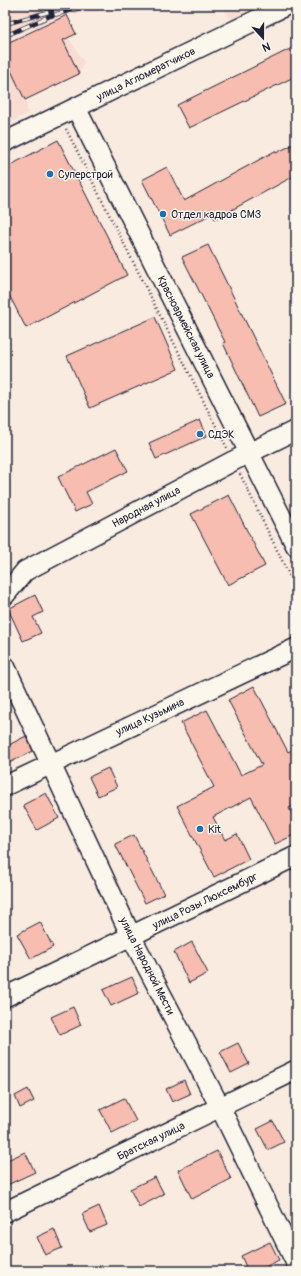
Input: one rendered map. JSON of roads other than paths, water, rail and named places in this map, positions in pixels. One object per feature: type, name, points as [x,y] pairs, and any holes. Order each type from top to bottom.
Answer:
[{"type":"street","name":"улица Агломератчиков","points":[[5,142],[287,5]]},
{"type":"street","name":"Красноармейская улица","points":[[68,112],[242,457],[296,546]]},
{"type":"street","name":"Народная улица","points":[[5,595],[25,571],[296,430]]},
{"type":"street","name":"улица Кузьмина","points":[[5,786],[296,648]]},
{"type":"street","name":"улица Народной Мести","points":[[5,666],[131,936],[220,1108],[296,1263]]},
{"type":"street","name":"улица Розы Люксембург","points":[[5,997],[296,856]]},
{"type":"street","name":"Братская улица","points":[[5,1212],[296,1070]]},
{"type":"railway","points":[[5,36],[50,16],[91,5]]},
{"type":"railway","points":[[5,24],[52,11]]},
{"type":"place","name":"Суперстрой","points":[[50,174]]},
{"type":"place","name":"Отдел кадров СМЗ","points":[[163,214]]},
{"type":"place","name":"СДЭК","points":[[200,434]]},
{"type":"place","name":"Kit","points":[[200,829]]}]
